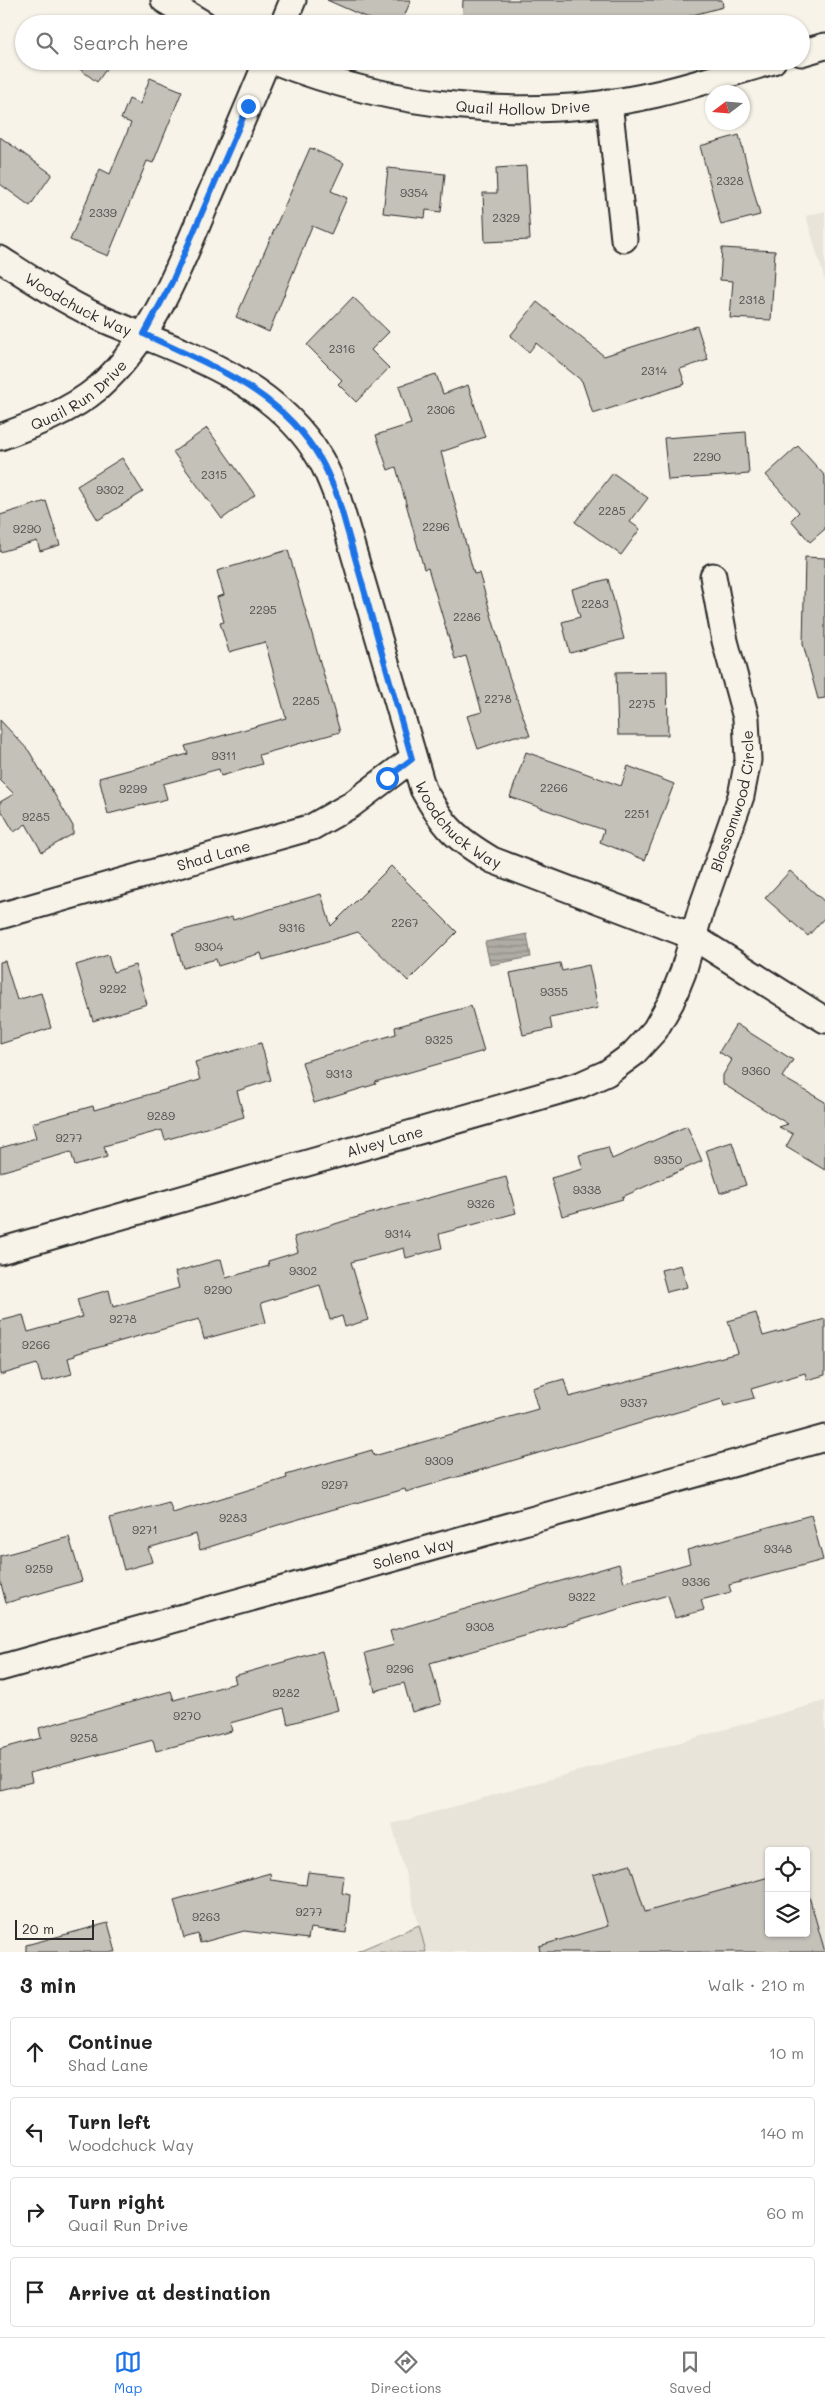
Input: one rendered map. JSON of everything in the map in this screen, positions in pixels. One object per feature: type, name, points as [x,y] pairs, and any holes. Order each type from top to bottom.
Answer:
[{"type":"street","points":[[164,0],[189,15]]},
{"type":"street","points":[[286,15],[293,0]]},
{"type":"street","points":[[810,50],[825,46]]},
{"type":"street","name":"Quail Run Drive","points":[[0,436],[23,429],[63,410],[97,389],[123,362],[144,334],[172,282],[263,70]]},
{"type":"street","name":"Quail Hollow Drive","points":[[301,70],[358,89],[421,102],[484,108],[547,108],[609,102],[656,94],[741,70]]},
{"type":"street","points":[[609,102],[624,239]]},
{"type":"street","name":"Woodchuck Way","points":[[0,259],[37,283],[96,315],[144,334],[229,373],[265,396],[296,426],[321,460],[338,498],[412,759],[423,789],[438,818],[462,842],[492,860],[692,936],[825,1020]]},
{"type":"street","name":"Blossomwood Circle","points":[[692,936],[740,796],[748,760],[746,718],[725,641],[713,576]]},
{"type":"street","name":"Shad Lane","points":[[0,916],[312,826],[350,806],[412,759]]},
{"type":"street","name":"Alvey Lane","points":[[0,1251],[580,1085],[607,1073],[633,1054],[655,1030],[671,1002],[683,972],[692,936]]},
{"type":"street","name":"Solena Way","points":[[0,1668],[825,1438]]},
{"type":"shaded area","points":[[825,211],[825,281],[806,216]]},
{"type":"shaded area","points":[[527,934],[531,957],[490,965],[485,942]]},
{"type":"shaded area","points":[[825,1701],[825,1952],[426,1952],[392,1824]]},
{"type":"shaded area","points":[[419,1925],[426,1952],[356,1952]]},
{"type":"building","points":[[327,0],[411,0],[405,15],[361,15]]},
{"type":"building","points":[[463,0],[722,0],[723,7],[693,15],[462,15]]},
{"type":"building","points":[[81,70],[106,70],[97,82]]},
{"type":"building","points":[[150,78],[182,91],[153,163],[147,161],[108,256],[70,240],[100,169],[110,174],[131,123],[121,119],[129,99],[140,104]]},
{"type":"building","points":[[739,135],[760,215],[721,225],[700,146]]},
{"type":"building","points":[[0,137],[52,174],[30,206],[0,184]]},
{"type":"building","points":[[310,148],[344,163],[331,191],[347,198],[331,234],[312,226],[269,332],[236,317]]},
{"type":"building","points":[[526,166],[530,240],[485,242],[483,193],[497,193],[496,168]]},
{"type":"building","points":[[388,168],[445,174],[441,212],[426,210],[425,218],[383,213]]},
{"type":"building","points":[[722,248],[775,251],[771,320],[730,318],[733,281],[720,280]]},
{"type":"building","points":[[353,297],[389,332],[371,350],[389,368],[356,402],[338,384],[342,380],[307,345]]},
{"type":"building","points":[[537,302],[604,356],[697,326],[708,360],[680,369],[685,384],[593,414],[582,381],[536,343],[529,352],[510,336]]},
{"type":"building","points":[[436,374],[443,394],[468,385],[485,437],[441,452],[474,574],[479,573],[508,673],[530,736],[515,736],[478,749],[467,716],[482,712],[466,656],[455,659],[428,568],[424,569],[396,467],[388,470],[376,435],[411,424],[399,386]]},
{"type":"building","points":[[207,428],[255,495],[222,519],[173,452]]},
{"type":"building","points":[[746,432],[749,474],[668,480],[664,438]]},
{"type":"building","points":[[798,446],[825,476],[825,529],[810,542],[791,520],[799,512],[766,475]]},
{"type":"building","points":[[122,458],[143,492],[98,520],[77,486]]},
{"type":"building","points":[[613,473],[648,498],[630,522],[640,529],[621,555],[575,522]]},
{"type":"building","points":[[46,501],[60,545],[40,551],[37,541],[0,552],[0,515]]},
{"type":"building","points":[[288,550],[340,732],[259,755],[262,764],[221,776],[219,769],[163,784],[167,799],[108,814],[99,778],[188,754],[185,746],[286,718],[265,642],[229,652],[220,623],[224,622],[217,597],[224,595],[217,571]]},
{"type":"building","points":[[805,557],[825,558],[825,698],[818,699],[803,644]]},
{"type":"building","points":[[608,579],[624,639],[570,653],[562,622],[580,617],[572,589]]},
{"type":"building","points":[[667,671],[668,735],[618,735],[616,672]]},
{"type":"building","points":[[0,720],[29,751],[73,826],[73,834],[42,852],[26,824],[14,832],[0,808],[0,802],[14,794],[0,780]]},
{"type":"building","points":[[526,752],[621,786],[628,766],[674,784],[645,860],[600,842],[604,830],[510,797]]},
{"type":"building","points":[[391,866],[457,932],[408,981],[358,932],[263,960],[261,953],[218,966],[216,959],[183,968],[173,933],[232,917],[233,920],[321,894],[331,926]]},
{"type":"building","points":[[790,871],[825,902],[825,917],[808,936],[765,898]]},
{"type":"building","points":[[108,955],[113,972],[135,965],[147,1004],[93,1021],[76,965]]},
{"type":"building","points":[[5,961],[17,1000],[41,993],[51,1028],[0,1044],[0,962]]},
{"type":"building","points":[[560,963],[562,971],[589,965],[598,1008],[550,1018],[552,1029],[523,1035],[510,973]]},
{"type":"building","points":[[471,1006],[484,1051],[375,1082],[376,1084],[314,1103],[302,1062],[396,1034],[395,1027]]},
{"type":"building","points":[[736,1024],[793,1060],[782,1077],[825,1102],[825,1170],[786,1147],[793,1134],[779,1127],[788,1124],[723,1084],[723,1075],[732,1060],[719,1052]]},
{"type":"building","points":[[261,1043],[271,1080],[237,1091],[244,1117],[165,1140],[162,1130],[104,1146],[107,1157],[75,1166],[71,1152],[0,1172],[0,1148],[36,1138],[32,1123],[93,1106],[94,1110],[200,1080],[195,1062]]},
{"type":"building","points":[[687,1126],[702,1161],[622,1197],[623,1199],[562,1216],[551,1178],[583,1169],[579,1155],[608,1147],[612,1159]]},
{"type":"building","points":[[732,1142],[746,1185],[720,1193],[706,1150]]},
{"type":"building","points":[[506,1177],[516,1213],[439,1234],[442,1248],[406,1258],[404,1248],[351,1262],[368,1320],[345,1327],[342,1316],[330,1320],[320,1285],[261,1303],[266,1322],[204,1339],[199,1319],[75,1354],[75,1356],[68,1358],[72,1374],[42,1382],[37,1364],[0,1375],[0,1321],[23,1315],[28,1332],[82,1317],[77,1299],[109,1290],[113,1307],[179,1288],[175,1272],[221,1259],[226,1278],[269,1266],[268,1261],[298,1252],[294,1237],[354,1218]]},
{"type":"building","points":[[681,1265],[687,1287],[667,1292],[661,1270]]},
{"type":"building","points":[[756,1313],[763,1336],[825,1319],[825,1375],[807,1380],[805,1373],[751,1389],[754,1398],[724,1406],[722,1399],[406,1492],[405,1489],[278,1525],[200,1550],[196,1534],[148,1548],[152,1562],[124,1570],[110,1518],[169,1502],[173,1513],[287,1478],[286,1475],[372,1450],[374,1456],[538,1409],[532,1388],[564,1379],[569,1397],[738,1353],[728,1321]]},
{"type":"building","points":[[811,1515],[823,1560],[729,1585],[731,1592],[701,1600],[704,1610],[675,1618],[668,1595],[430,1663],[441,1704],[412,1712],[404,1683],[375,1691],[365,1653],[394,1645],[390,1631],[619,1564],[624,1582],[690,1563],[687,1550]]},
{"type":"building","points":[[69,1537],[82,1581],[6,1603],[0,1580],[0,1556]]},
{"type":"building","points":[[322,1651],[338,1710],[288,1724],[284,1708],[230,1723],[232,1731],[156,1751],[153,1740],[30,1773],[32,1782],[0,1790],[0,1749],[41,1738],[39,1728],[171,1691],[174,1700],[236,1683],[234,1676]]},
{"type":"building","points":[[630,1864],[645,1912],[765,1878],[765,1937],[810,1937],[810,1900],[825,1952],[540,1952],[539,1946],[608,1926],[593,1875]]},
{"type":"building","points":[[308,1872],[344,1876],[342,1893],[350,1895],[346,1933],[310,1928],[308,1939],[244,1931],[200,1943],[198,1934],[184,1938],[174,1900],[270,1873],[271,1880],[306,1885]]},
{"type":"building","points":[[108,1923],[116,1952],[26,1952],[26,1945]]},
{"type":"route","points":[[248,106],[172,282],[144,334],[229,373],[265,396],[296,426],[321,460],[338,498],[412,759],[387,778]]}]
